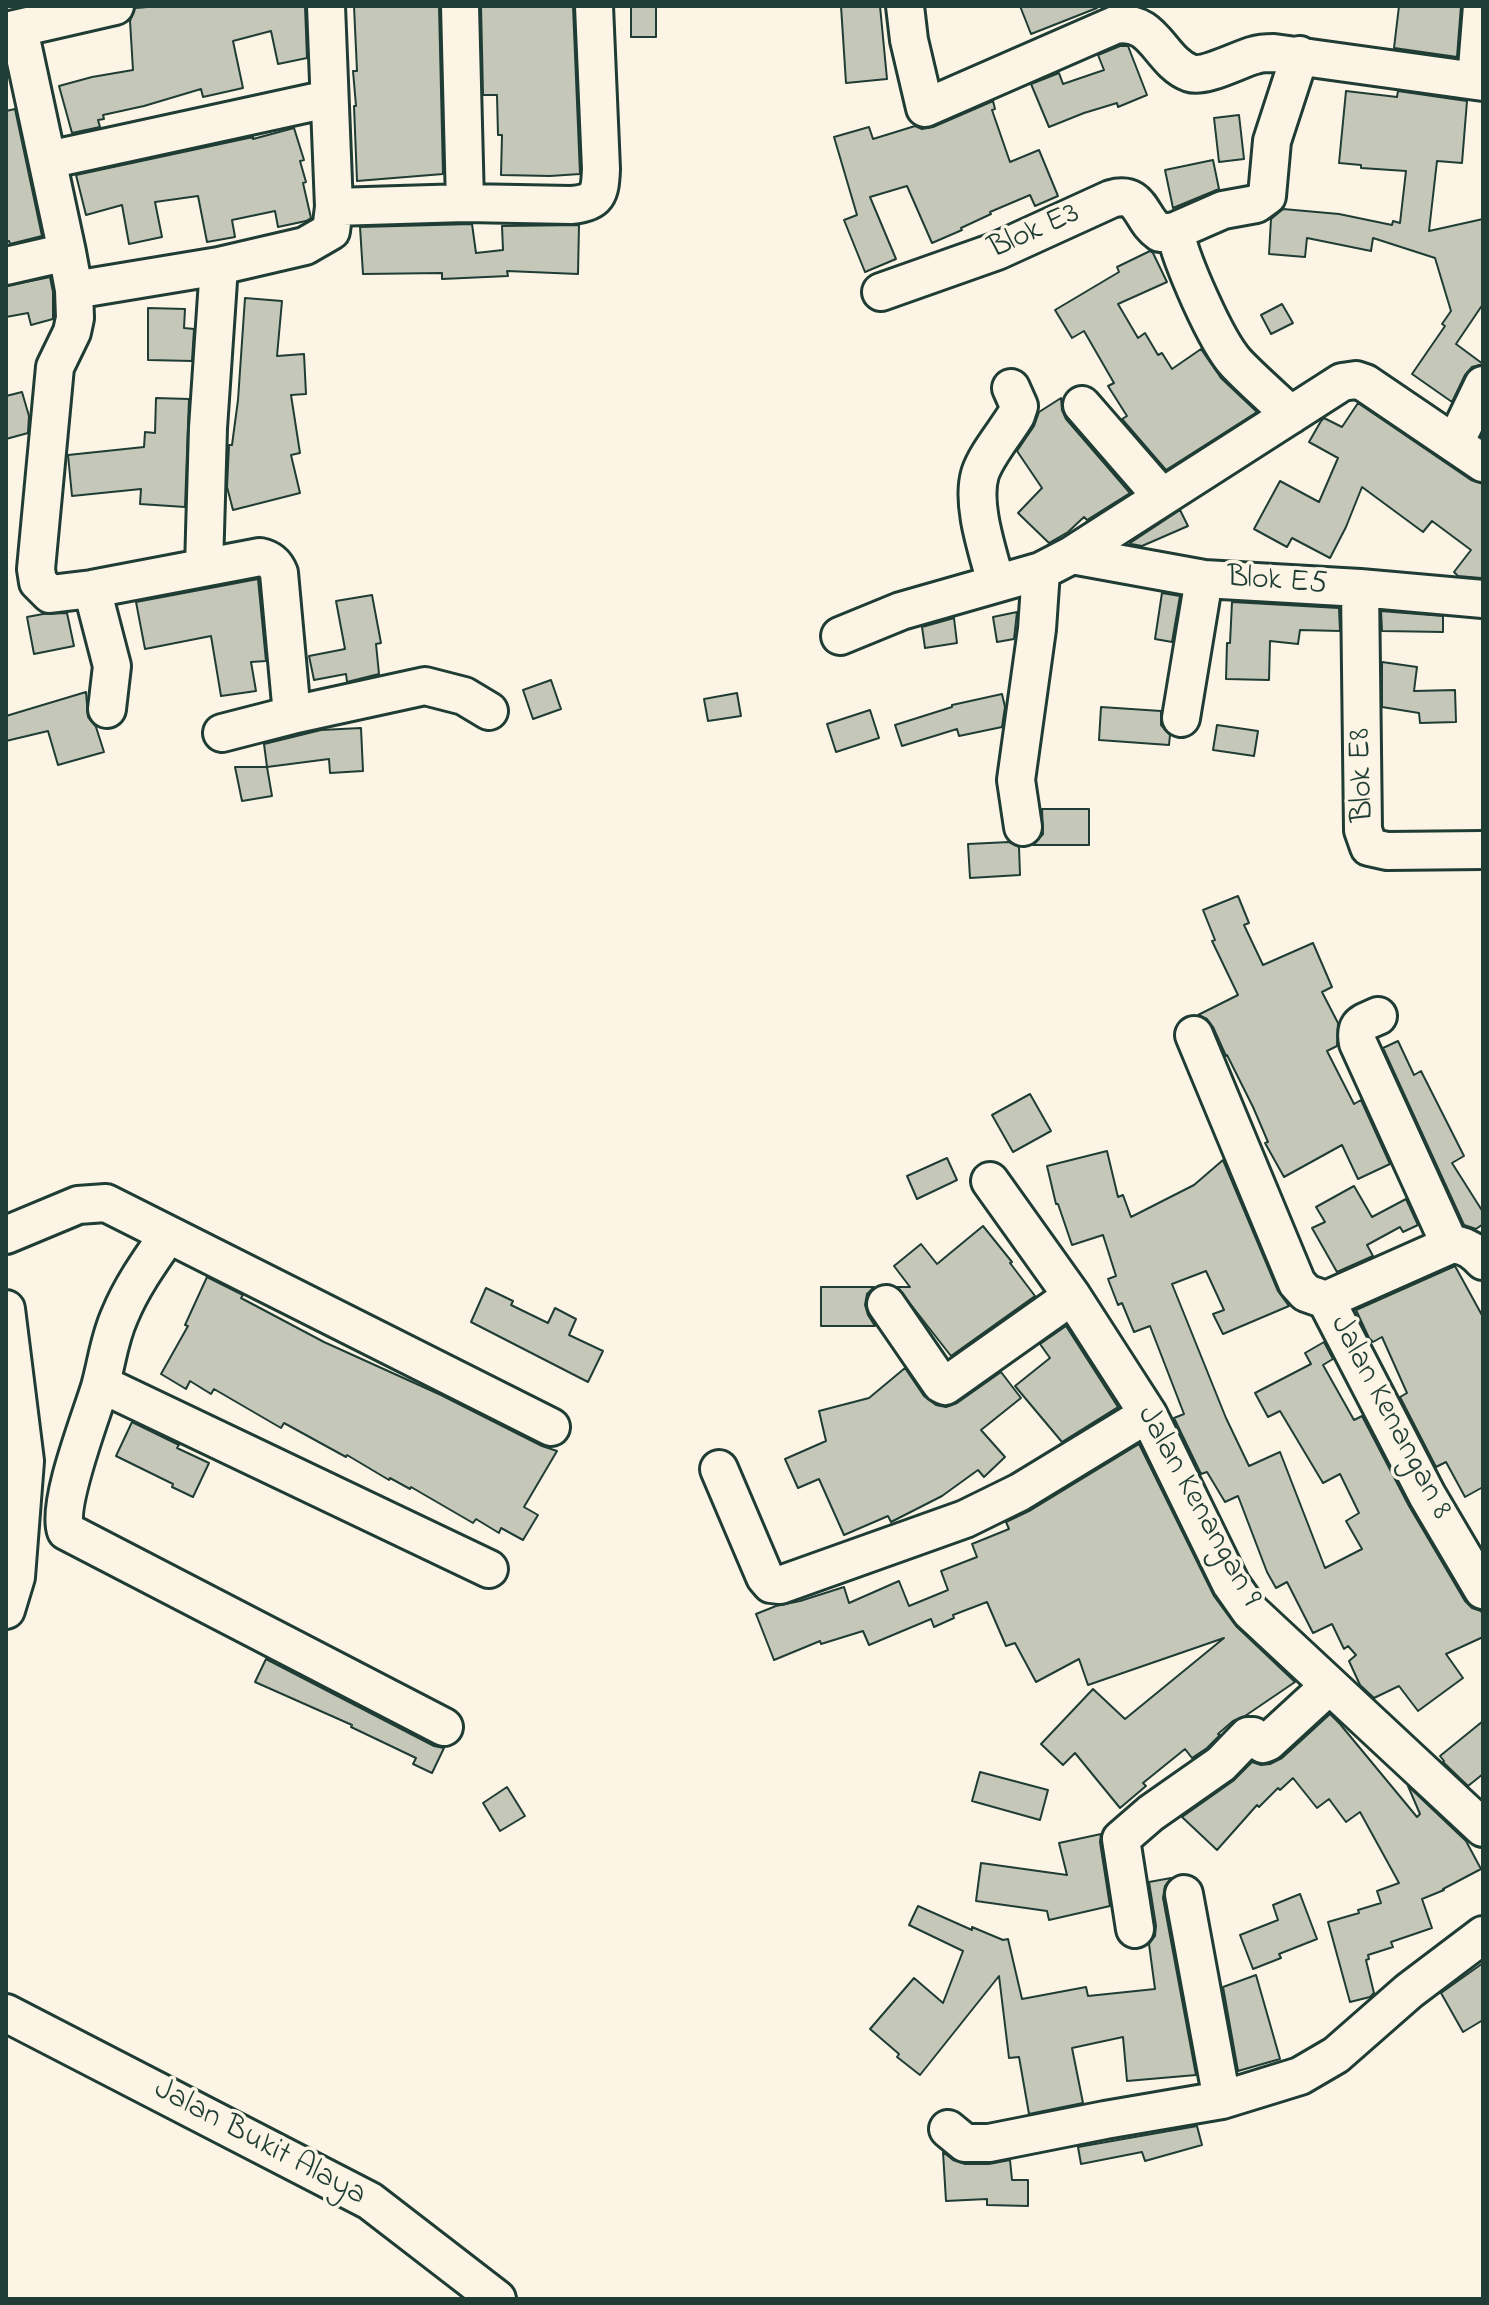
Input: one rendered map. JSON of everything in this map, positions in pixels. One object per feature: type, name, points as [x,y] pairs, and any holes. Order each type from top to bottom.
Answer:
[{"type":"street","points":[[115,6],[12,30],[48,160],[74,290],[72,332],[55,367],[36,569],[38,582],[50,594],[266,558],[279,573],[292,715]]},
{"type":"street","points":[[74,290],[219,266],[305,246],[331,231],[334,207],[326,6]]},
{"type":"street","points":[[460,6],[465,203]]},
{"type":"street","points":[[334,207],[465,203],[587,204],[596,197],[601,185],[594,6]]},
{"type":"street","points":[[905,6],[909,40],[925,108],[1115,25],[1124,24],[1132,24],[1144,31],[1191,74],[1204,73],[1257,54],[1274,53],[1480,81],[1482,6]]},
{"type":"street","points":[[1291,415],[1234,361],[1204,306],[1178,247],[1175,231],[1223,210],[1256,204],[1267,196],[1272,141],[1300,55]]},
{"type":"street","points":[[48,160],[328,99]]},
{"type":"street","name":"Blok E3","points":[[881,292],[997,251],[1122,196],[1130,197],[1137,203],[1153,228],[1160,233],[1175,231]]},
{"type":"street","points":[[6,266],[67,252]]},
{"type":"street","points":[[204,567],[208,428],[219,266]]},
{"type":"street","points":[[840,636],[901,611],[1056,563],[1342,382],[1356,380],[1365,383],[1469,453],[1483,385]]},
{"type":"street","points":[[996,583],[983,532],[977,489],[981,470],[1016,415],[1019,406],[1011,388]]},
{"type":"street","points":[[1082,405],[1162,497]]},
{"type":"street","points":[[1023,827],[1016,780],[1037,629],[1056,563]]},
{"type":"street","name":"Blok E5","points":[[1056,563],[1204,579],[1483,599]]},
{"type":"street","points":[[1181,718],[1204,579]]},
{"type":"street","name":"Blok E8","points":[[1360,588],[1363,830],[1369,847],[1387,851],[1483,850]]},
{"type":"street","points":[[92,589],[112,666],[107,709]]},
{"type":"street","points":[[222,733],[425,686],[464,696],[489,711]]},
{"type":"street","points":[[1378,1016],[1360,1024],[1356,1032],[1358,1043],[1450,1245]]},
{"type":"street","name":"Jalan Kenangan 8","points":[[1194,1035],[1297,1283],[1306,1293],[1326,1300],[1427,1495],[1483,1590]]},
{"type":"street","name":"Jalan Kenangan 9","points":[[990,1181],[1072,1296],[1148,1414],[1231,1584],[1250,1611],[1483,1828]]},
{"type":"street","points":[[6,1235],[78,1205],[106,1203],[551,1427]]},
{"type":"street","points":[[168,1235],[138,1278],[111,1336],[101,1384],[78,1452],[64,1512],[66,1531],[444,1727]]},
{"type":"street","points":[[1326,1300],[1450,1245],[1467,1248],[1483,1261]]},
{"type":"street","points":[[886,1304],[945,1386],[1072,1296]]},
{"type":"street","points":[[6,1309],[25,1461],[16,1577],[6,1610]]},
{"type":"street","points":[[101,1384],[489,1569]]},
{"type":"street","points":[[719,1469],[765,1577],[771,1584],[780,1585],[965,1519],[1020,1492],[1148,1414]]},
{"type":"street","points":[[1135,1929],[1121,1839],[1151,1813],[1221,1764],[1248,1736],[1263,1744],[1268,1742],[1329,1686]]},
{"type":"street","points":[[1184,1894],[1222,2100]]},
{"type":"street","points":[[948,2129],[965,2143],[989,2143],[1222,2100],[1300,2076],[1336,2055],[1409,1991],[1483,1935]]},
{"type":"street","name":"Jalan Bukit Alaya","points":[[6,2013],[370,2201],[497,2299]]},
{"type":"building","points":[[305,6],[307,58],[278,64],[271,31],[233,41],[243,88],[203,97],[201,89],[103,115],[104,119],[98,120],[100,127],[72,133],[59,86],[133,70],[130,21],[135,8]]},
{"type":"building","points":[[354,6],[439,6],[443,174],[357,181]]},
{"type":"building","points":[[481,6],[573,6],[580,174],[501,175],[502,135],[498,135],[497,95],[483,95]]},
{"type":"building","points":[[631,6],[656,6],[656,37],[631,37]]},
{"type":"building","points":[[841,6],[880,6],[887,79],[846,83]]},
{"type":"building","points":[[1020,6],[1097,6],[1097,8],[1031,34]]},
{"type":"building","points":[[1399,6],[1461,6],[1457,57],[1394,48]]},
{"type":"building","points":[[1128,46],[1147,95],[1118,107],[1117,103],[1084,113],[1049,127],[1031,84],[1059,73],[1063,84],[1104,70],[1098,55]]},
{"type":"building","points":[[1346,91],[1397,97],[1398,91],[1467,101],[1462,163],[1437,161],[1429,231],[1483,219],[1483,304],[1456,344],[1483,364],[1472,367],[1465,375],[1452,402],[1412,374],[1445,326],[1442,324],[1451,311],[1435,258],[1373,238],[1371,251],[1307,238],[1305,257],[1269,254],[1271,219],[1283,209],[1339,214],[1392,225],[1393,221],[1400,223],[1406,171],[1339,163]]},
{"type":"building","points":[[993,101],[995,109],[992,110],[1010,162],[1039,150],[1058,196],[1035,206],[1030,195],[932,243],[907,186],[870,197],[896,259],[865,272],[844,220],[857,215],[834,137],[869,127],[873,139],[915,126],[922,129],[933,127]]},
{"type":"building","points":[[15,109],[42,236],[10,244],[6,242],[6,111]]},
{"type":"building","points":[[1239,115],[1244,159],[1219,162],[1214,118]]},
{"type":"building","points":[[294,128],[304,160],[300,161],[311,218],[306,221],[278,227],[275,211],[232,220],[235,237],[207,242],[198,196],[155,202],[162,237],[129,244],[122,205],[86,215],[76,175]]},
{"type":"building","points":[[1213,160],[1219,189],[1173,208],[1165,170]]},
{"type":"building","points":[[472,224],[476,253],[503,250],[502,226],[579,225],[578,274],[507,271],[508,276],[442,279],[442,273],[363,274],[360,227]]},
{"type":"building","points":[[1150,251],[1167,282],[1118,304],[1138,338],[1145,333],[1158,355],[1162,353],[1172,369],[1201,349],[1221,378],[1257,412],[1166,470],[1122,419],[1127,416],[1108,386],[1114,383],[1084,331],[1072,338],[1055,310],[1119,272],[1117,267]]},
{"type":"building","points":[[50,277],[53,319],[31,325],[28,313],[6,317],[6,286]]},
{"type":"building","points":[[245,298],[282,301],[277,356],[304,354],[306,394],[291,395],[300,453],[291,455],[300,493],[233,510],[227,487],[229,445],[232,445],[238,400]]},
{"type":"building","points":[[1282,304],[1293,323],[1271,334],[1261,315]]},
{"type":"building","points":[[148,308],[185,309],[184,328],[194,329],[192,361],[148,360]]},
{"type":"building","points":[[22,392],[29,416],[28,433],[6,439],[6,396]]},
{"type":"building","points":[[156,398],[189,399],[185,507],[140,504],[141,489],[72,496],[68,455],[144,447],[145,432],[155,433]]},
{"type":"building","points":[[1061,398],[1066,419],[1130,493],[1087,520],[1084,517],[1068,532],[1049,543],[1018,513],[1042,488],[1017,451],[1034,426],[1039,412]]},
{"type":"building","points":[[1358,403],[1471,480],[1483,484],[1481,578],[1458,576],[1454,572],[1471,550],[1432,521],[1423,532],[1362,487],[1330,558],[1292,538],[1287,547],[1254,529],[1280,481],[1319,502],[1338,458],[1309,442],[1324,418],[1342,427]]},
{"type":"building","points":[[1180,510],[1188,526],[1142,546],[1130,543]]},
{"type":"building","points":[[258,579],[266,661],[251,662],[256,691],[221,696],[211,636],[145,649],[136,602]]},
{"type":"building","points":[[1162,593],[1180,596],[1172,642],[1155,639]]},
{"type":"building","points":[[372,595],[381,643],[376,644],[379,674],[347,682],[346,674],[314,680],[309,656],[345,649],[336,601]]},
{"type":"building","points":[[1232,602],[1339,608],[1340,631],[1300,630],[1298,644],[1270,641],[1269,680],[1226,679]]},
{"type":"building","points":[[1381,611],[1443,616],[1443,632],[1382,631]]},
{"type":"building","points":[[1017,612],[1014,639],[997,642],[993,617]]},
{"type":"building","points":[[67,613],[74,646],[34,654],[27,617]]},
{"type":"building","points":[[954,618],[957,643],[925,648],[922,627]]},
{"type":"building","points":[[1382,662],[1417,667],[1414,691],[1455,690],[1456,722],[1420,723],[1419,713],[1382,707]]},
{"type":"building","points":[[551,680],[561,709],[533,719],[523,690]]},
{"type":"building","points":[[86,692],[88,717],[96,727],[104,752],[58,765],[48,731],[6,741],[6,716]]},
{"type":"building","points":[[737,693],[741,716],[708,721],[704,699]]},
{"type":"building","points":[[1002,694],[1005,707],[1002,727],[959,736],[957,729],[902,746],[895,725],[952,705]]},
{"type":"building","points":[[1101,707],[1161,711],[1161,725],[1170,735],[1169,745],[1099,740]]},
{"type":"building","points":[[870,710],[879,738],[836,752],[827,724]]},
{"type":"building","points":[[1217,725],[1258,731],[1254,756],[1213,750]]},
{"type":"building","points":[[361,728],[363,771],[330,773],[329,759],[267,767],[264,744],[321,730]]},
{"type":"building","points":[[235,767],[267,767],[272,796],[242,801]]},
{"type":"building","points":[[1042,809],[1089,809],[1089,845],[1033,845],[1043,834]]},
{"type":"building","points":[[1009,842],[1019,847],[1020,875],[970,878],[968,844]]},
{"type":"building","points":[[1238,896],[1249,923],[1244,925],[1263,965],[1313,943],[1332,987],[1322,992],[1338,1023],[1337,1046],[1327,1051],[1354,1104],[1361,1100],[1390,1164],[1358,1179],[1342,1145],[1284,1177],[1265,1143],[1268,1142],[1253,1107],[1213,1027],[1207,1019],[1198,1015],[1238,995],[1212,941],[1215,940],[1203,910]]},
{"type":"building","points":[[1398,1041],[1414,1075],[1421,1071],[1464,1156],[1452,1163],[1483,1212],[1483,1224],[1476,1229],[1464,1225],[1383,1048]]},
{"type":"building","points":[[1030,1094],[1051,1131],[1013,1152],[992,1115]]},
{"type":"building","points":[[1107,1151],[1118,1197],[1123,1195],[1131,1217],[1194,1185],[1223,1160],[1278,1291],[1289,1306],[1223,1334],[1213,1314],[1224,1310],[1206,1271],[1172,1284],[1226,1418],[1249,1466],[1280,1452],[1325,1568],[1362,1549],[1346,1521],[1359,1513],[1340,1474],[1323,1483],[1280,1411],[1268,1417],[1255,1393],[1311,1364],[1305,1353],[1324,1342],[1333,1359],[1323,1365],[1354,1420],[1362,1416],[1409,1506],[1465,1601],[1481,1611],[1483,1637],[1446,1654],[1463,1678],[1418,1711],[1399,1686],[1374,1698],[1360,1685],[1349,1661],[1356,1655],[1348,1646],[1344,1649],[1332,1624],[1313,1633],[1287,1582],[1276,1588],[1238,1496],[1225,1502],[1207,1472],[1201,1474],[1174,1418],[1184,1414],[1150,1326],[1134,1332],[1122,1303],[1118,1305],[1108,1279],[1116,1276],[1103,1235],[1072,1245],[1056,1204],[1047,1166]]},
{"type":"building","points":[[947,1158],[957,1180],[917,1199],[907,1176]]},
{"type":"building","points":[[1354,1186],[1372,1217],[1406,1199],[1418,1225],[1403,1232],[1400,1227],[1367,1245],[1373,1256],[1337,1272],[1312,1228],[1325,1222],[1316,1207]]},
{"type":"building","points":[[983,1226],[1035,1296],[951,1356],[897,1287],[910,1287],[894,1266],[921,1244],[937,1264]]},
{"type":"building","points":[[1455,1266],[1483,1317],[1483,1487],[1465,1497],[1446,1462],[1436,1467],[1400,1397],[1407,1393],[1382,1337],[1373,1342],[1369,1338],[1356,1310]]},
{"type":"building","points":[[207,1277],[324,1342],[557,1451],[524,1507],[538,1515],[523,1540],[501,1528],[499,1533],[476,1519],[473,1523],[411,1487],[389,1480],[284,1423],[281,1428],[214,1389],[211,1394],[190,1381],[186,1389],[161,1374],[188,1326],[185,1325]]},
{"type":"building","points":[[821,1287],[874,1287],[867,1294],[865,1305],[875,1326],[821,1326]]},
{"type":"building","points":[[486,1288],[513,1301],[511,1305],[548,1323],[555,1308],[576,1319],[569,1335],[603,1351],[588,1382],[471,1322]]},
{"type":"building","points":[[1066,1326],[1118,1407],[1062,1442],[1015,1386],[1050,1358],[1040,1344]]},
{"type":"building","points":[[905,1368],[924,1396],[936,1405],[946,1407],[957,1403],[1001,1372],[1021,1398],[981,1430],[1005,1457],[984,1477],[978,1470],[942,1496],[891,1522],[888,1516],[844,1535],[819,1479],[798,1488],[785,1459],[826,1441],[819,1411],[869,1398]]},
{"type":"building","points":[[132,1422],[209,1463],[193,1497],[116,1456]]},
{"type":"building","points":[[1139,1444],[1214,1596],[1236,1626],[1295,1682],[1233,1721],[1207,1748],[1192,1758],[1185,1749],[1143,1783],[1146,1786],[1120,1808],[1075,1753],[1063,1765],[1041,1744],[1093,1689],[1125,1719],[1224,1638],[1088,1685],[1079,1659],[1036,1682],[1015,1643],[1006,1646],[987,1602],[953,1615],[954,1618],[934,1627],[931,1619],[869,1645],[863,1631],[821,1644],[820,1641],[774,1660],[756,1614],[844,1587],[849,1603],[899,1581],[909,1606],[948,1590],[941,1571],[977,1557],[972,1544],[1009,1529],[1006,1522]]},
{"type":"building","points":[[266,1659],[434,1746],[444,1748],[432,1773],[413,1764],[416,1758],[352,1725],[255,1682]]},
{"type":"building","points":[[1330,1714],[1417,1817],[1420,1814],[1408,1786],[1466,1841],[1481,1869],[1422,1899],[1432,1928],[1391,1942],[1393,1947],[1368,1955],[1369,1959],[1366,1960],[1374,1993],[1350,2002],[1328,1922],[1381,1903],[1377,1891],[1399,1883],[1360,1812],[1346,1822],[1329,1799],[1317,1808],[1293,1778],[1259,1807],[1257,1805],[1217,1850],[1182,1817],[1233,1781],[1252,1762],[1270,1764],[1282,1758]]},
{"type":"building","points":[[1483,1721],[1483,1774],[1468,1786],[1440,1756]]},
{"type":"building","points":[[980,1772],[1048,1790],[1040,1820],[972,1801]]},
{"type":"building","points":[[507,1787],[525,1816],[500,1831],[483,1803]]},
{"type":"building","points":[[1101,1834],[1110,1906],[1049,1920],[1047,1911],[976,1901],[981,1863],[1067,1875],[1059,1843]]},
{"type":"building","points":[[1171,1878],[1165,1886],[1163,1898],[1196,2075],[1127,2081],[1123,2037],[1072,2048],[1083,2103],[1029,2114],[1019,2057],[1009,2058],[999,1976],[920,2075],[870,2029],[914,1978],[943,2003],[963,1951],[909,1925],[918,1906],[972,1930],[972,1927],[1003,1940],[1008,1939],[1022,1999],[1086,1987],[1088,1996],[1155,1989],[1149,1944],[1155,1936],[1156,1926],[1149,1882]]},
{"type":"building","points":[[1300,1894],[1317,1939],[1279,1954],[1281,1958],[1253,1969],[1240,1935],[1278,1920],[1273,1905]]},
{"type":"building","points":[[1483,1963],[1483,2020],[1463,2032],[1441,1993]]},
{"type":"building","points":[[1256,1975],[1280,2059],[1238,2071],[1223,1987]]},
{"type":"building","points":[[1197,2126],[1202,2145],[1145,2161],[1142,2152],[1081,2164],[1078,2147]]},
{"type":"building","points":[[943,2152],[965,2164],[1010,2160],[1012,2180],[1028,2180],[1028,2206],[987,2205],[987,2199],[946,2201]]}]
